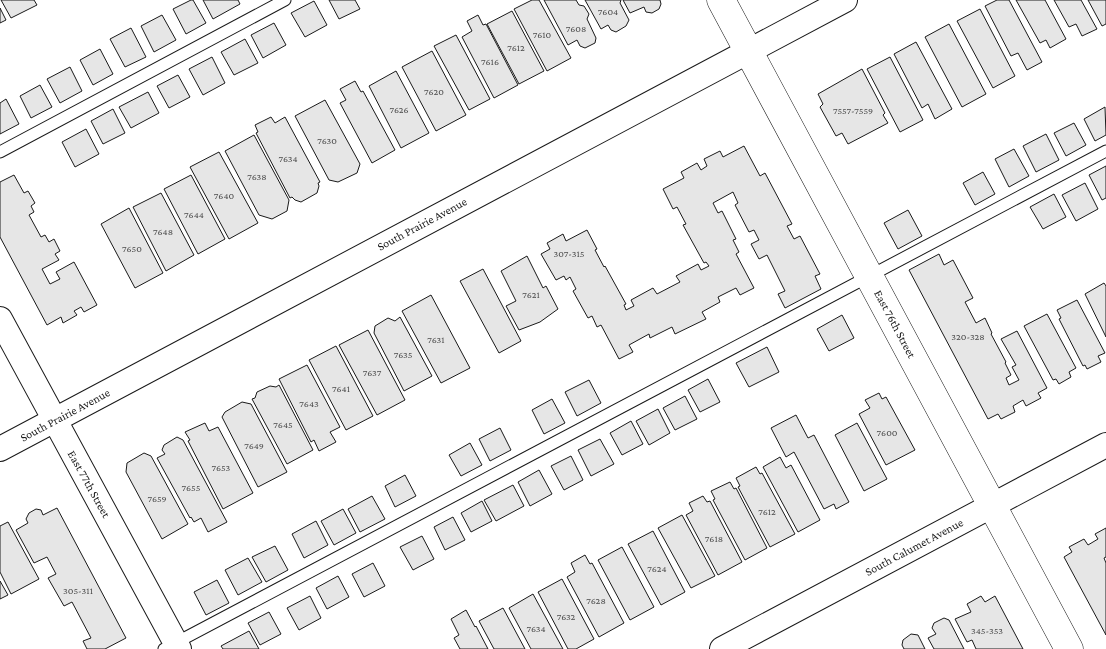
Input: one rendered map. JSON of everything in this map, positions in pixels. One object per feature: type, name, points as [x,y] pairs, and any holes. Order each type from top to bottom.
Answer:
[{"type":"street","name":"East 76th Street","points":[[721,0],[1069,649]]},
{"type":"street","name":"South Prairie Avenue","points":[[0,449],[845,0]]},
{"type":"street","name":"East 77th Street","points":[[0,319],[55,420],[173,647]]},
{"type":"street","name":"South Calumet Avenue","points":[[722,649],[1106,445]]},
{"type":"lane","points":[[0,152],[285,0]]},
{"type":"lane","points":[[173,647],[1106,151]]},
{"type":"building","points":[[1,0],[34,0],[37,5],[11,18]]},
{"type":"building","points":[[193,0],[206,23],[186,34],[173,9]]},
{"type":"building","points":[[203,0],[238,0],[240,4],[213,19]]},
{"type":"building","points":[[329,0],[355,0],[360,9],[339,19]]},
{"type":"building","points":[[532,0],[539,0],[571,58],[547,71],[514,9]]},
{"type":"building","points":[[544,0],[576,0],[579,5],[584,6],[589,14],[587,19],[596,38],[595,43],[585,48],[580,46],[577,40],[568,45]]},
{"type":"building","points":[[585,0],[621,0],[620,3],[629,20],[626,26],[616,32],[611,30],[608,25],[601,29]]},
{"type":"building","points":[[623,0],[660,0],[661,4],[659,9],[652,13],[646,12],[644,7],[630,13]]},
{"type":"building","points":[[997,0],[1009,0],[1042,62],[1027,70],[1018,53],[1011,56],[985,6]]},
{"type":"building","points":[[1016,0],[1045,0],[1066,39],[1050,48],[1046,40],[1040,43]]},
{"type":"building","points":[[1054,0],[1081,0],[1097,29],[1082,36],[1076,24],[1069,27]]},
{"type":"building","points":[[1088,0],[1106,0],[1106,24],[1102,26]]},
{"type":"building","points":[[314,1],[327,25],[305,37],[291,13]]},
{"type":"building","points":[[0,8],[6,20],[0,23]]},
{"type":"building","points":[[980,9],[1015,76],[993,88],[957,21]]},
{"type":"building","points":[[512,11],[544,71],[519,84],[487,24]]},
{"type":"building","points":[[162,15],[176,40],[154,52],[141,26]]},
{"type":"building","points":[[478,15],[483,25],[486,24],[518,85],[494,98],[462,37],[472,31],[467,21]]},
{"type":"building","points":[[274,23],[286,45],[263,58],[251,35]]},
{"type":"building","points":[[949,24],[986,94],[962,107],[925,37]]},
{"type":"building","points":[[131,28],[146,57],[125,67],[110,39]]},
{"type":"building","points":[[456,35],[490,99],[469,110],[434,46]]},
{"type":"building","points":[[245,39],[258,63],[234,75],[221,52]]},
{"type":"building","points":[[916,42],[952,109],[935,119],[928,104],[922,108],[894,54]]},
{"type":"building","points":[[100,49],[113,74],[93,85],[80,60]]},
{"type":"building","points":[[432,51],[466,115],[436,131],[402,67]]},
{"type":"building","points":[[212,57],[225,83],[203,95],[189,69]]},
{"type":"building","points":[[890,57],[923,120],[900,132],[867,69]]},
{"type":"building","points":[[70,67],[82,91],[60,103],[47,79]]},
{"type":"building","points":[[862,69],[885,113],[883,115],[888,123],[848,144],[842,133],[836,136],[820,107],[823,104],[818,94]]},
{"type":"building","points":[[396,71],[429,133],[401,148],[369,86]]},
{"type":"building","points":[[178,75],[190,97],[169,108],[157,86]]},
{"type":"building","points":[[355,81],[361,92],[363,91],[395,150],[372,163],[340,103],[346,100],[340,89]]},
{"type":"building","points":[[40,85],[52,107],[31,118],[20,96]]},
{"type":"building","points":[[148,92],[159,113],[131,128],[119,107]]},
{"type":"building","points":[[6,99],[19,124],[0,134],[0,103]]},
{"type":"building","points":[[325,100],[360,164],[357,173],[338,182],[329,180],[295,116]]},
{"type":"building","points":[[1105,107],[1106,135],[1095,141],[1084,119]]},
{"type":"building","points":[[113,109],[125,133],[103,144],[91,121]]},
{"type":"building","points":[[271,117],[275,123],[285,117],[320,182],[318,183],[317,193],[301,202],[292,197],[290,198],[256,133],[258,132],[255,125]]},
{"type":"building","points":[[1074,123],[1086,145],[1066,156],[1054,133]]},
{"type":"building","points":[[86,129],[99,154],[75,167],[62,142]]},
{"type":"building","points":[[1046,134],[1059,160],[1036,172],[1023,146]]},
{"type":"building","points":[[254,135],[289,200],[287,211],[272,219],[259,215],[225,151]]},
{"type":"building","points":[[744,146],[760,176],[765,173],[792,224],[787,226],[794,239],[800,236],[820,274],[815,276],[821,289],[785,308],[778,294],[785,291],[767,255],[759,259],[751,244],[759,240],[754,230],[749,232],[735,205],[738,203],[733,192],[713,203],[718,213],[722,211],[736,239],[733,240],[739,252],[736,254],[754,288],[740,295],[736,288],[718,297],[720,302],[702,312],[706,319],[675,334],[672,327],[650,338],[649,334],[629,345],[633,352],[619,359],[601,325],[597,327],[592,316],[588,318],[573,291],[576,289],[570,277],[566,280],[564,276],[556,280],[541,254],[550,249],[547,243],[563,234],[566,241],[587,230],[597,249],[595,250],[626,304],[624,305],[626,310],[634,306],[631,300],[653,288],[657,294],[680,282],[676,276],[698,264],[701,270],[709,266],[706,262],[704,263],[683,225],[686,224],[677,207],[673,209],[663,189],[684,178],[681,172],[697,163],[701,170],[707,166],[704,159],[720,151],[723,157]]},
{"type":"building","points":[[1014,149],[1029,176],[1009,187],[995,159]]},
{"type":"building","points":[[219,152],[258,223],[229,239],[190,167]]},
{"type":"building","points":[[1106,166],[1106,198],[1102,200],[1089,175]]},
{"type":"building","points":[[983,172],[995,194],[975,205],[963,183]]},
{"type":"building","points":[[14,175],[24,193],[28,191],[35,203],[31,206],[34,212],[29,215],[41,237],[45,235],[49,242],[54,239],[60,251],[55,254],[59,260],[42,269],[50,284],[60,279],[56,272],[74,262],[97,305],[84,312],[81,307],[74,311],[77,315],[63,323],[61,317],[47,325],[0,237],[0,182]]},
{"type":"building","points":[[191,175],[225,239],[198,254],[164,189]]},
{"type":"building","points":[[1085,183],[1098,209],[1076,221],[1062,195]]},
{"type":"building","points":[[161,193],[194,255],[166,271],[133,207]]},
{"type":"building","points":[[1054,194],[1066,217],[1043,229],[1030,207]]},
{"type":"building","points":[[129,208],[163,273],[135,288],[101,224]]},
{"type":"building","points":[[908,210],[922,236],[898,249],[884,223]]},
{"type":"building","points":[[939,254],[944,265],[953,260],[973,298],[965,302],[976,323],[985,318],[1011,375],[1006,378],[1009,385],[1019,380],[1012,367],[1016,365],[1001,339],[1017,331],[1047,388],[1038,393],[1041,398],[1026,406],[1023,400],[1013,406],[1015,412],[1001,419],[998,414],[988,419],[909,270]]},
{"type":"building","points":[[527,256],[543,288],[546,286],[558,309],[540,322],[519,330],[506,306],[516,301],[501,271]]},
{"type":"building","points":[[483,269],[521,341],[499,353],[460,281]]},
{"type":"building","points":[[1104,283],[1106,286],[1106,337],[1085,294]]},
{"type":"building","points":[[431,295],[470,368],[441,383],[402,311]]},
{"type":"building","points":[[1077,300],[1105,353],[1098,356],[1101,362],[1087,369],[1085,365],[1083,366],[1059,319],[1061,318],[1057,310]]},
{"type":"building","points":[[1047,314],[1076,368],[1069,372],[1071,377],[1059,384],[1056,379],[1053,380],[1024,326]]},
{"type":"building","points":[[842,315],[854,338],[829,351],[817,329]]},
{"type":"building","points":[[400,317],[432,376],[404,391],[374,333],[375,326],[388,318],[395,321]]},
{"type":"building","points":[[368,330],[405,400],[377,415],[339,345]]},
{"type":"building","points":[[336,346],[373,416],[346,430],[309,360]]},
{"type":"building","points":[[767,347],[779,372],[749,387],[736,363]]},
{"type":"building","points":[[307,365],[340,427],[330,432],[336,442],[319,451],[314,440],[311,442],[279,379]]},
{"type":"building","points":[[708,379],[720,402],[700,412],[688,390]]},
{"type":"building","points":[[589,380],[601,403],[577,416],[565,392]]},
{"type":"building","points":[[279,385],[313,450],[287,464],[252,399],[255,398],[257,392],[270,386],[276,387]]},
{"type":"building","points":[[879,393],[882,399],[886,397],[915,450],[886,465],[859,414],[870,408],[865,400]]},
{"type":"building","points":[[685,396],[697,419],[675,430],[663,408]]},
{"type":"building","points":[[552,399],[565,423],[544,434],[532,410]]},
{"type":"building","points":[[242,402],[251,404],[287,472],[258,487],[222,417],[225,412]]},
{"type":"building","points":[[658,409],[670,433],[649,445],[636,421]]},
{"type":"building","points":[[796,415],[808,438],[814,435],[849,502],[836,509],[834,504],[824,509],[794,452],[786,457],[771,428]]},
{"type":"building","points":[[631,421],[643,444],[622,455],[610,433]]},
{"type":"building","points":[[205,423],[209,431],[218,427],[253,493],[223,509],[185,432]]},
{"type":"building","points":[[857,423],[887,479],[864,491],[835,435]]},
{"type":"building","points":[[500,428],[511,450],[490,461],[479,439]]},
{"type":"building","points":[[177,437],[183,440],[227,522],[208,532],[201,518],[194,522],[190,518],[157,458],[165,454],[162,450],[164,445]]},
{"type":"building","points":[[600,439],[614,464],[591,476],[578,450]]},
{"type":"building","points":[[470,443],[482,465],[461,476],[449,455]]},
{"type":"building","points":[[144,453],[151,456],[188,524],[162,539],[126,472],[127,463]]},
{"type":"building","points":[[571,456],[583,480],[564,490],[551,466]]},
{"type":"building","points":[[780,457],[786,468],[791,465],[820,520],[798,532],[763,467]]},
{"type":"building","points":[[756,467],[760,474],[762,473],[795,534],[770,547],[738,487],[740,486],[736,478]]},
{"type":"building","points":[[539,470],[552,494],[530,506],[518,482]]},
{"type":"building","points":[[405,475],[416,496],[395,507],[385,486]]},
{"type":"building","points":[[730,482],[734,489],[736,488],[767,548],[745,560],[713,500],[715,499],[711,491]]},
{"type":"building","points":[[513,485],[524,506],[496,521],[484,500]]},
{"type":"building","points":[[372,496],[385,519],[360,532],[348,509]]},
{"type":"building","points":[[703,496],[707,502],[710,501],[742,562],[718,575],[686,515],[693,511],[689,503]]},
{"type":"building","points":[[482,501],[492,521],[471,532],[461,513]]},
{"type":"building","points":[[57,508],[126,638],[105,649],[87,649],[83,641],[91,638],[72,602],[64,606],[48,578],[56,574],[47,557],[34,563],[16,530],[28,523],[26,519],[29,513],[36,509],[41,510],[43,515]]},
{"type":"building","points":[[343,509],[356,533],[334,545],[321,521]]},
{"type":"building","points":[[682,515],[715,576],[691,588],[658,528]]},
{"type":"building","points":[[453,517],[465,540],[445,550],[434,527]]},
{"type":"building","points":[[316,521],[328,545],[304,558],[292,534]]},
{"type":"building","points":[[8,522],[39,579],[11,594],[0,572],[0,526]]},
{"type":"building","points":[[1106,528],[1106,557],[1104,558],[1106,563],[1106,635],[1064,557],[1072,552],[1069,547],[1084,539],[1088,545],[1098,539],[1095,534]]},
{"type":"building","points":[[653,531],[685,592],[661,605],[628,544]]},
{"type":"building","points":[[422,536],[434,559],[413,570],[400,547]]},
{"type":"building","points":[[275,546],[288,570],[266,582],[252,557]]},
{"type":"building","points":[[622,547],[654,607],[630,620],[598,560]]},
{"type":"building","points":[[585,555],[590,564],[592,563],[624,623],[599,637],[567,577],[575,572],[571,563]]},
{"type":"building","points":[[248,558],[262,582],[238,595],[225,570]]},
{"type":"building","points":[[373,563],[385,586],[364,597],[352,574]]},
{"type":"building","points":[[338,576],[349,597],[327,609],[316,588]]},
{"type":"building","points":[[562,579],[594,639],[576,649],[568,649],[538,592]]},
{"type":"building","points":[[217,580],[229,603],[206,615],[194,592]]},
{"type":"building","points":[[0,581],[8,595],[0,599]]},
{"type":"building","points":[[533,594],[563,649],[531,649],[509,608]]},
{"type":"building","points":[[310,596],[321,618],[299,630],[287,608]]},
{"type":"building","points":[[981,596],[985,602],[995,596],[1023,649],[976,649],[972,640],[967,642],[955,619],[971,612],[967,604]]},
{"type":"building","points":[[503,608],[525,649],[494,649],[479,621]]},
{"type":"building","points":[[466,610],[488,649],[460,649],[454,638],[459,635],[451,619]]},
{"type":"building","points":[[269,612],[281,634],[260,645],[248,623]]},
{"type":"building","points":[[944,618],[949,620],[964,649],[934,649],[928,638],[936,634],[932,628],[934,623]]},
{"type":"building","points":[[249,631],[259,649],[223,649],[221,646]]},
{"type":"building","points":[[911,634],[918,635],[925,649],[904,649],[902,645],[903,640]]}]
